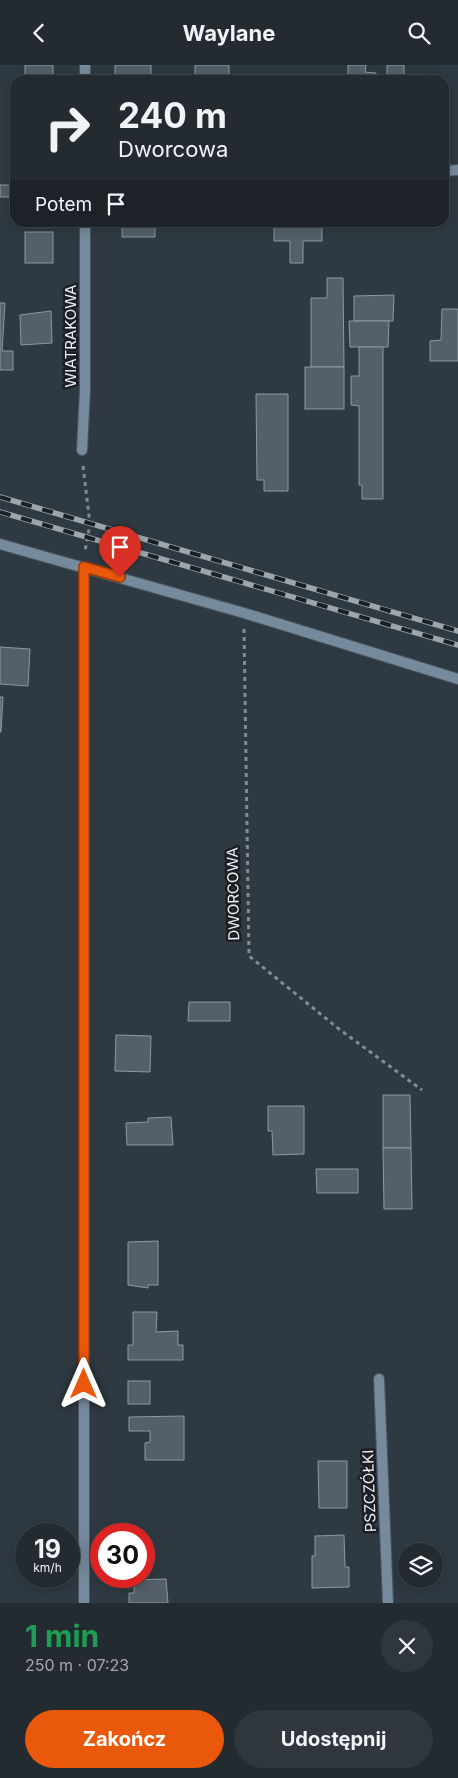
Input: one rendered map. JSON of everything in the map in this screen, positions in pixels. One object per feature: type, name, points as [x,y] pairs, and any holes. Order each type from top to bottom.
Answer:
[{"type":"street","name":"WIATRAKOWA","points":[[82,450],[85,391],[85,227]]},
{"type":"street","points":[[0,544],[244,613],[458,679]]},
{"type":"street","points":[[84,567],[84,1603]]},
{"type":"street","name":"PSZCZÓŁKI","points":[[379,1379],[388,1603]]},
{"type":"path","points":[[82,450],[90,524],[86,537],[84,567]]},
{"type":"path","name":"DWORCOWA","points":[[244,613],[249,956],[339,1029],[422,1090]]},
{"type":"building","points":[[25,65],[53,65],[53,75],[25,75]]},
{"type":"building","points":[[115,65],[151,65],[151,75],[115,75]]},
{"type":"building","points":[[195,65],[229,65],[229,75],[195,75]]},
{"type":"building","points":[[348,65],[366,65],[365,72],[376,73],[376,75],[348,75]]},
{"type":"building","points":[[387,65],[404,65],[404,75],[387,75]]},
{"type":"building","points":[[0,185],[10,185],[10,197],[0,197]]},
{"type":"building","points":[[122,227],[155,227],[155,237],[122,237]]},
{"type":"building","points":[[274,227],[322,227],[322,241],[303,241],[303,263],[290,263],[290,241],[274,241]]},
{"type":"building","points":[[25,232],[53,232],[53,263],[25,263]]},
{"type":"building","points":[[327,278],[343,278],[344,367],[311,367],[311,298],[327,298]]},
{"type":"building","points":[[394,295],[393,321],[354,321],[354,296]]},
{"type":"building","points":[[0,303],[5,303],[2,351],[13,351],[13,370],[0,370]]},
{"type":"building","points":[[442,309],[458,309],[458,361],[430,361],[430,341],[441,340]]},
{"type":"building","points":[[51,311],[52,343],[21,345],[20,315]]},
{"type":"building","points":[[349,321],[389,321],[388,347],[350,347]]},
{"type":"building","points":[[359,347],[383,347],[383,499],[362,499],[362,485],[359,485],[359,406],[351,405],[351,376],[359,376]]},
{"type":"building","points":[[305,367],[344,367],[344,409],[305,409]]},
{"type":"building","points":[[256,394],[288,394],[288,491],[264,491],[264,480],[257,480]]},
{"type":"building","points":[[0,647],[30,649],[28,686],[0,684]]},
{"type":"building","points":[[0,697],[3,697],[1,732],[0,732]]},
{"type":"building","points":[[189,1002],[230,1002],[230,1021],[188,1021]]},
{"type":"building","points":[[116,1035],[151,1036],[150,1072],[115,1071]]},
{"type":"building","points":[[383,1095],[410,1095],[411,1148],[383,1148]]},
{"type":"building","points":[[268,1106],[304,1106],[304,1154],[273,1155],[272,1131],[268,1131]]},
{"type":"building","points":[[171,1117],[173,1145],[127,1145],[126,1123],[148,1122],[148,1118]]},
{"type":"building","points":[[383,1148],[411,1148],[412,1209],[384,1209]]},
{"type":"building","points":[[316,1169],[358,1169],[358,1193],[317,1193]]},
{"type":"building","points":[[158,1241],[158,1285],[148,1285],[148,1288],[128,1285],[128,1242]]},
{"type":"building","points":[[133,1312],[157,1312],[156,1332],[178,1331],[178,1345],[183,1345],[183,1360],[128,1360],[128,1345],[133,1345]]},
{"type":"building","points":[[128,1381],[150,1381],[150,1404],[128,1404]]},
{"type":"building","points":[[184,1416],[184,1460],[145,1460],[145,1443],[150,1442],[150,1431],[129,1431],[129,1417]]},
{"type":"building","points":[[318,1461],[347,1461],[347,1508],[319,1508]]},
{"type":"building","points":[[344,1535],[345,1567],[349,1567],[349,1587],[312,1588],[312,1556],[315,1556],[315,1536]]},
{"type":"building","points":[[155,1579],[166,1579],[168,1603],[129,1603],[129,1593],[134,1593],[134,1588],[155,1588]]},
{"type":"railway","points":[[0,497],[458,631]]},
{"type":"railway","points":[[0,512],[458,645]]},
{"type":"route","points":[[84,1384],[84,567],[120,577]]}]
